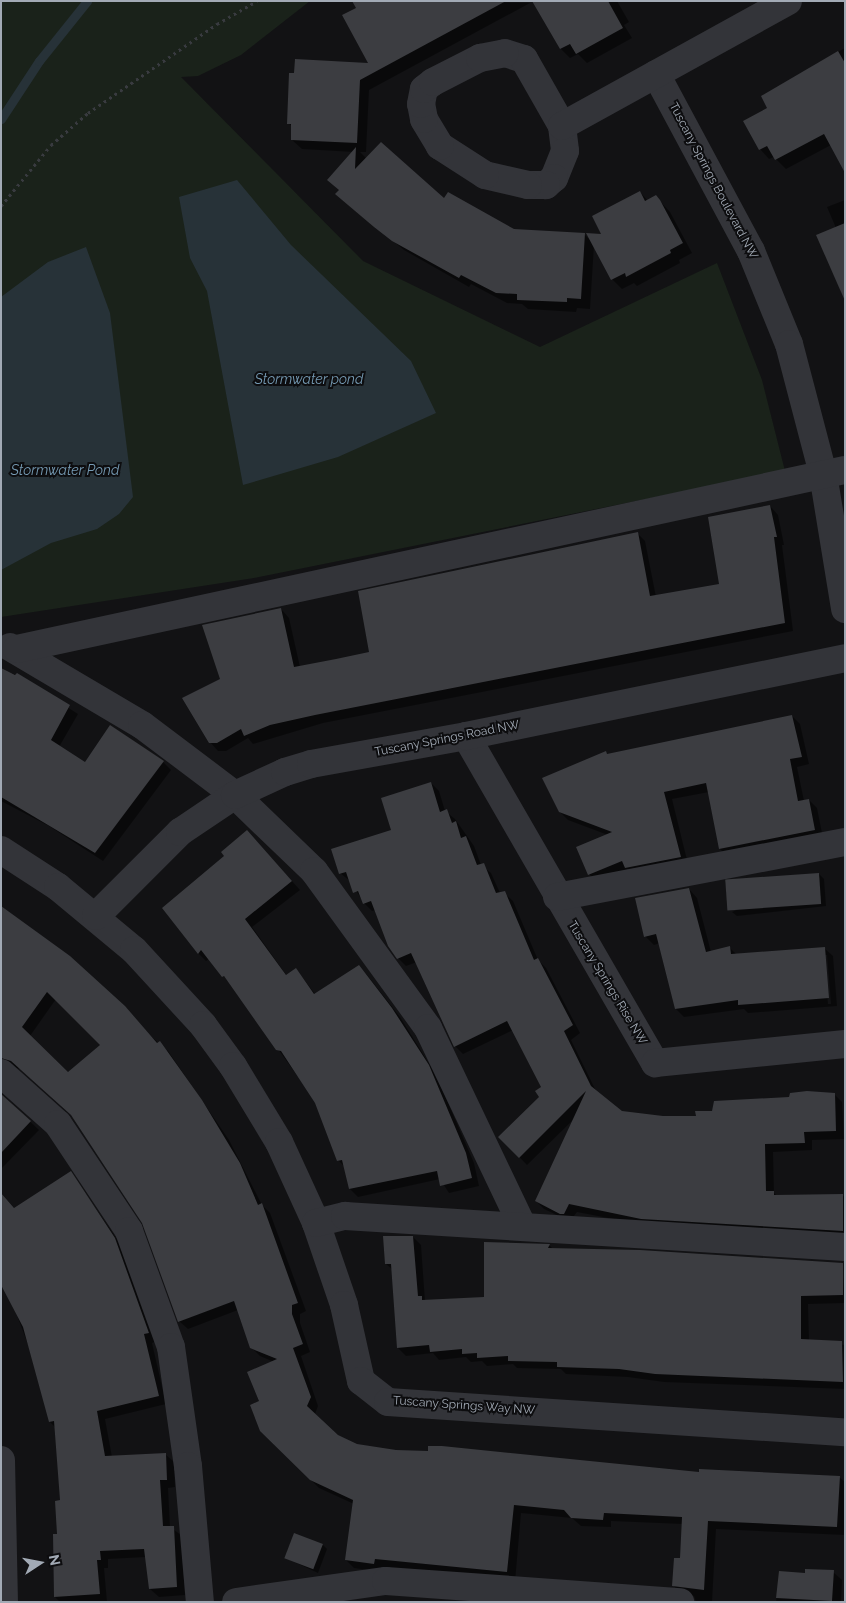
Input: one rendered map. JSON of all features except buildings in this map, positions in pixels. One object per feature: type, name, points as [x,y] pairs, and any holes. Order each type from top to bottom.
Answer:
[{"type":"street","points":[[562,126],[788,1]]},
{"type":"street","points":[[505,53],[524,59],[562,126],[566,151],[554,178],[546,185],[528,185],[485,175],[454,157],[434,138],[424,120],[421,104],[424,89],[433,82],[480,58],[505,53]]},
{"type":"street","name":"Tuscany Springs Boulevard NW","points":[[656,74],[732,212],[773,303],[834,472],[845,609]]},
{"type":"street","points":[[9,647],[834,472]]},
{"type":"street","points":[[9,647],[142,724],[235,795],[314,871],[428,1028],[522,1225]]},
{"type":"street","name":"Tuscany Springs Road NW","points":[[96,916],[180,832],[235,795],[312,764],[466,736],[845,658]]},
{"type":"street","name":"Tuscany Springs Rise NW","points":[[466,736],[557,897],[655,1063],[845,1044]]},
{"type":"street","points":[[557,897],[845,842]]},
{"type":"street","name":"Tuscany Springs Way NW","points":[[1,850],[58,886],[96,916],[170,987],[233,1066],[279,1142],[316,1223],[344,1305],[361,1382],[388,1402],[845,1432]]},
{"type":"street","points":[[1,1073],[58,1124],[129,1231],[171,1347],[188,1466],[200,1602]]},
{"type":"street","points":[[316,1223],[345,1216],[522,1225],[845,1247]]},
{"type":"street","points":[[1,1460],[4,1602]]},
{"type":"street","points":[[236,1602],[386,1581],[680,1602]]},
{"type":"path","points":[[1,206],[51,145],[88,114],[217,24],[257,1]]},
{"type":"shaded area","points":[[1,1],[310,1],[241,55],[198,76],[181,77],[363,261],[540,347],[717,263],[762,380],[785,471],[254,578],[1,617]]},
{"type":"water","name":"Stormwater pond","points":[[237,180],[291,245],[411,361],[436,413],[338,457],[243,485],[207,291],[190,258],[179,197]]},
{"type":"water","name":"Stormwater Pond","points":[[86,247],[110,313],[133,497],[119,514],[97,529],[51,543],[1,570],[1,297],[48,262]]},
{"type":"waterway","points":[[1,119],[39,61],[87,1]]}]
